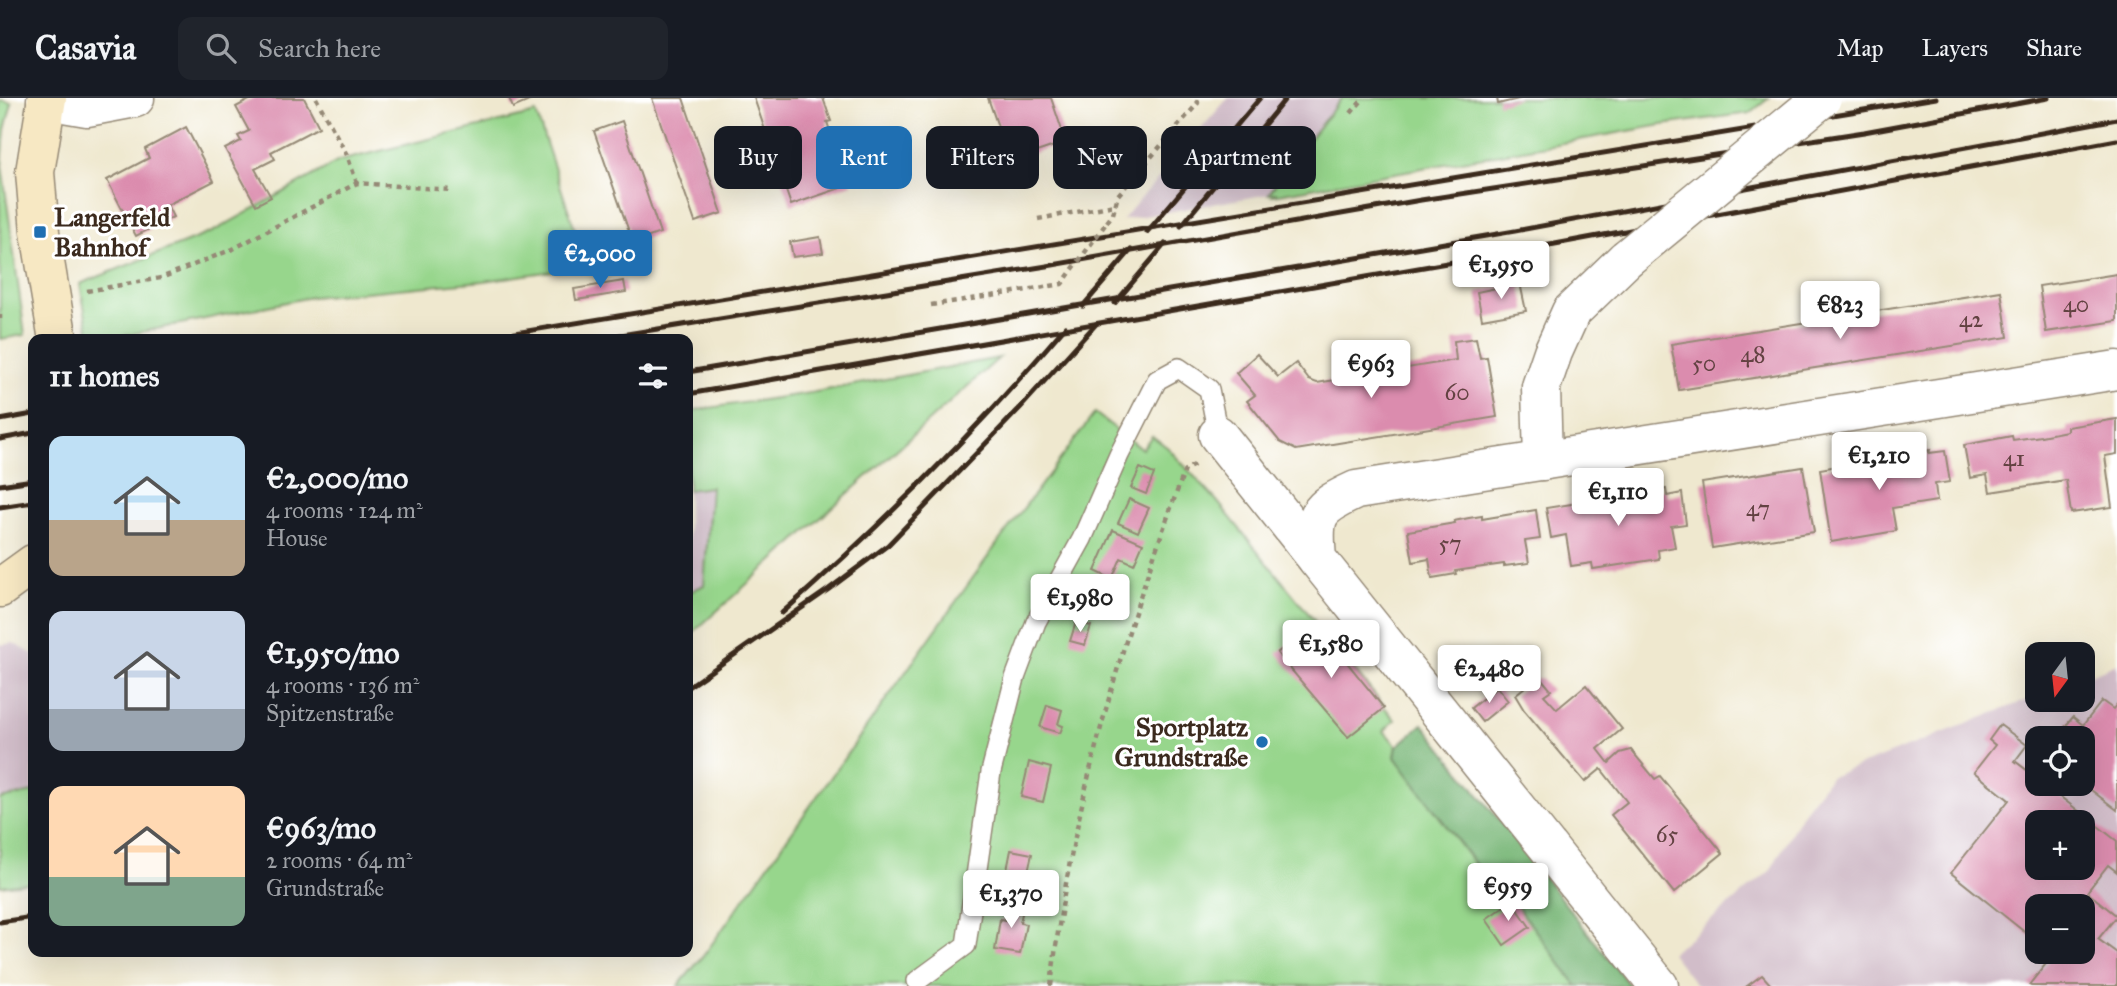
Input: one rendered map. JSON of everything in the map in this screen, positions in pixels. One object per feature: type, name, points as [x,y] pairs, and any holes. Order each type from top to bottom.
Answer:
[{"type":"street","points":[[55,325],[40,232],[36,172],[46,99],[86,107],[135,98]]},
{"type":"street","points":[[1543,461],[1541,387],[1571,312],[1626,259],[1822,98]]},
{"type":"street","points":[[1317,559],[1315,526],[1327,503],[1356,490],[2117,370]]},
{"type":"street","points":[[1223,441],[1659,986]]},
{"type":"lane","points":[[918,981],[966,945],[991,772],[1015,678],[1036,622],[1082,539],[1119,455],[1157,380],[1179,368],[1209,389],[1223,441]]},
{"type":"path","points":[[316,98],[347,155],[357,183]]},
{"type":"path","points":[[931,305],[1062,284],[1113,214],[1118,195],[1198,103],[1197,98]]},
{"type":"path","points":[[1351,113],[1364,98]]},
{"type":"path","points":[[55,325],[83,292],[161,278],[233,249],[357,183],[451,190]]},
{"type":"path","points":[[1038,219],[1115,205]]},
{"type":"path","points":[[1051,986],[1077,827],[1097,737],[1157,544],[1185,470],[1223,441]]},
{"type":"shaded area","points":[[1228,98],[1342,98],[1316,130],[1316,126],[1204,126]]},
{"type":"shaded area","points":[[1161,175],[1161,189],[1272,189],[1269,194],[1122,220]]},
{"type":"shaded area","points":[[711,486],[704,585],[693,590],[693,489]]},
{"type":"shaded area","points":[[13,643],[28,651],[28,793],[0,799],[0,645]]},
{"type":"shaded area","points":[[2117,664],[2117,986],[1697,986],[1671,953],[1770,871],[1803,812],[1830,777],[2025,701],[2025,712],[2095,712],[2095,673]]},
{"type":"green space","points":[[1342,98],[1769,98],[1750,113],[1662,125],[1316,187],[1316,130]]},
{"type":"green space","points":[[0,100],[12,103],[5,130],[2,166],[25,335],[0,339]]},
{"type":"green space","points":[[536,113],[587,266],[484,281],[311,297],[132,334],[89,334],[80,284],[212,232],[339,161]]},
{"type":"green space","points":[[1272,189],[1306,189],[1273,195],[1275,193],[1269,194]]},
{"type":"green space","points":[[999,358],[693,633],[693,590],[704,585],[711,487],[693,489],[693,410],[810,393]]},
{"type":"green space","points":[[1095,413],[1142,449],[1152,436],[1168,448],[1217,501],[1395,720],[1384,731],[1397,746],[1395,757],[1490,885],[1505,889],[1577,986],[678,986],[704,955],[1002,537]]},
{"type":"green space","points":[[1423,724],[1630,986],[1577,986],[1505,890],[1491,885],[1395,757],[1397,746]]},
{"type":"green space","points":[[28,793],[28,883],[0,886],[0,799]]},
{"type":"building","points":[[253,98],[304,98],[319,127],[271,152],[275,159],[255,169],[271,197],[256,205],[225,149],[241,141],[238,136],[249,131],[236,107]]},
{"type":"building","points":[[509,98],[536,98],[513,108]]},
{"type":"building","points":[[652,98],[683,98],[722,213],[695,222]]},
{"type":"building","points":[[754,98],[823,98],[831,121],[827,122],[828,126],[816,126],[816,189],[837,189],[791,205],[785,189],[802,189],[802,126],[764,126]]},
{"type":"building","points":[[988,98],[1051,98],[1061,126],[1053,126],[1053,146],[1039,151],[1039,126],[998,126]]},
{"type":"building","points":[[1497,98],[1518,98],[1519,99],[1498,104]]},
{"type":"building","points":[[622,121],[660,233],[633,243],[594,131]]},
{"type":"building","points":[[186,127],[214,181],[167,205],[173,217],[136,236],[107,180],[149,158],[145,149]]},
{"type":"building","points":[[820,237],[823,253],[793,257],[790,242]]},
{"type":"building","points":[[2117,274],[2117,321],[2046,332],[2039,286]]},
{"type":"building","points":[[624,281],[626,292],[576,300],[574,289]]},
{"type":"building","points":[[1520,283],[1526,311],[1482,319],[1477,292]]},
{"type":"building","points":[[2001,291],[2008,337],[1679,390],[1671,344]]},
{"type":"building","points":[[1476,338],[1480,358],[1487,357],[1497,417],[1296,450],[1280,442],[1247,401],[1255,395],[1236,373],[1257,354],[1278,377],[1296,363],[1309,380],[1317,383],[1456,360],[1454,341]]},
{"type":"building","points":[[2117,419],[2117,454],[2105,456],[2112,507],[2071,513],[2066,480],[1990,492],[1987,475],[1970,478],[1964,445],[2012,436],[2013,440],[2041,436],[2067,431],[2067,427]]},
{"type":"building","points":[[1930,450],[1929,453],[1945,451],[1950,482],[1935,484],[1937,501],[1892,508],[1896,531],[1831,542],[1820,469]]},
{"type":"building","points":[[1803,467],[1814,532],[1712,548],[1702,483]]},
{"type":"building","points":[[1140,468],[1154,474],[1146,494],[1131,488]]},
{"type":"building","points":[[1666,489],[1667,496],[1682,493],[1686,524],[1671,526],[1675,547],[1658,550],[1659,559],[1593,569],[1592,563],[1571,566],[1566,535],[1551,538],[1546,508]]},
{"type":"building","points":[[1129,499],[1149,508],[1138,532],[1118,523]]},
{"type":"building","points":[[1536,510],[1540,539],[1525,541],[1529,563],[1455,571],[1456,574],[1432,578],[1429,559],[1413,562],[1408,531],[1469,518],[1482,516],[1482,519]]},
{"type":"building","points":[[1113,530],[1143,543],[1134,564],[1121,558],[1112,579],[1095,571]]},
{"type":"building","points":[[1076,622],[1091,626],[1085,645],[1070,641]]},
{"type":"building","points":[[1315,623],[1384,708],[1348,737],[1277,653]]},
{"type":"building","points":[[1541,678],[1551,690],[1544,695],[1557,709],[1586,685],[1622,729],[1598,749],[1609,763],[1620,753],[1631,750],[1655,779],[1660,776],[1723,853],[1674,893],[1611,815],[1627,802],[1601,769],[1585,782],[1524,710],[1515,695],[1535,679]]},
{"type":"building","points":[[1497,687],[1508,701],[1482,722],[1471,708]]},
{"type":"building","points":[[2102,701],[2113,709],[2117,704],[2117,810],[2095,793],[2095,726],[2066,726],[2073,717],[2083,725]]},
{"type":"building","points":[[1047,705],[1062,710],[1058,724],[1063,726],[1060,733],[1040,727]]},
{"type":"building","points":[[2000,725],[2025,744],[2015,761],[2025,769],[2025,796],[2059,796],[2077,810],[2025,810],[2025,880],[2095,880],[2095,824],[2117,841],[2117,872],[2108,865],[2087,892],[2090,894],[2025,894],[2025,932],[1951,873],[2009,800],[1974,772],[1995,745],[1989,740]]},
{"type":"building","points":[[1029,762],[1051,768],[1043,802],[1021,797]]},
{"type":"building","points":[[1011,850],[1032,854],[1025,885],[1005,880]]},
{"type":"building","points":[[2095,898],[2117,916],[2098,939],[2117,953],[2117,986],[2029,985],[2046,964],[2095,964]]},
{"type":"building","points":[[1512,901],[1530,927],[1504,945],[1486,919]]},
{"type":"building","points":[[1008,902],[1024,904],[1020,923],[1026,924],[1020,954],[995,950],[1000,919],[1005,920]]},
{"type":"building","points":[[1762,975],[1772,986],[1747,986]]},
{"type":"railway","points":[[1147,232],[1260,98]]},
{"type":"railway","points":[[1181,226],[1286,98]]},
{"type":"railway","points":[[509,334],[1936,98]]},
{"type":"railway","points":[[627,334],[1047,266],[1421,200],[1864,132],[2048,98]]},
{"type":"railway","points":[[693,371],[1515,231],[2117,119]]},
{"type":"railway","points":[[693,393],[1528,249],[2117,140]]},
{"type":"railway","points":[[1115,303],[1165,244]]},
{"type":"railway","points":[[1083,306],[1131,250]]},
{"type":"railway","points":[[693,684],[888,545],[1020,408],[1096,324]]},
{"type":"railway","points":[[782,613],[856,546],[928,475],[1065,327]]},
{"type":"railway","points":[[0,420],[28,415]]},
{"type":"railway","points":[[0,439],[28,434]]},
{"type":"railway","points":[[0,485],[28,481]]},
{"type":"railway","points":[[0,507],[28,503]]},
{"type":"railway","points":[[0,922],[28,918]]},
{"type":"place","name":"Langerfeld Bahnhof","points":[[40,232]]},
{"type":"place","name":"Sportplatz Grundstraße","points":[[1262,742]]}]
